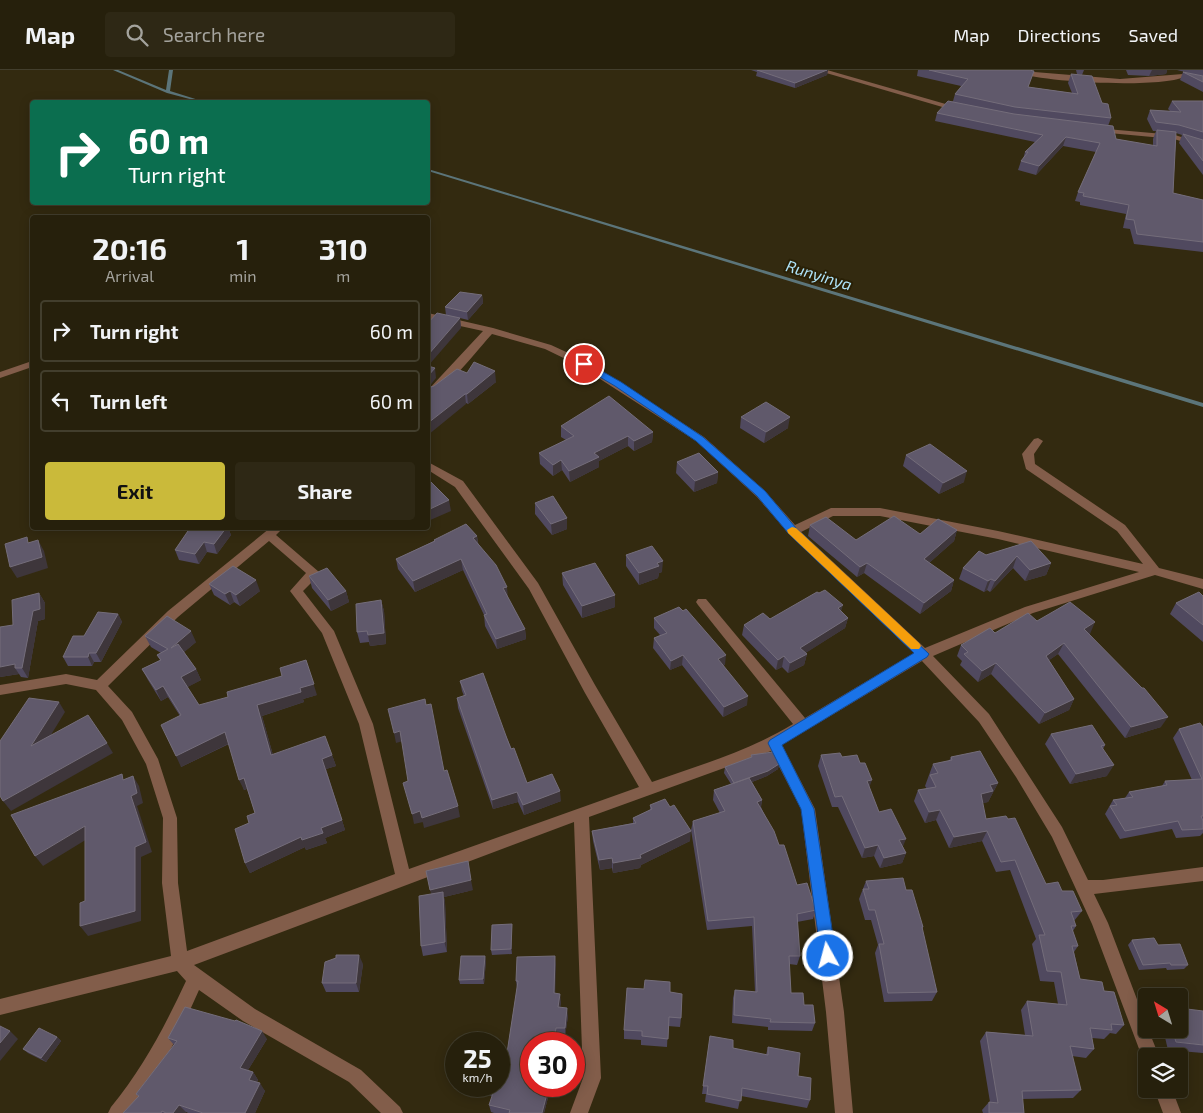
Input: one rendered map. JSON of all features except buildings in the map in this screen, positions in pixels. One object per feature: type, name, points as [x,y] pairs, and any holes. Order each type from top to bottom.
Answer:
[{"type":"street","points":[[819,70],[971,111]]},
{"type":"street","points":[[1014,70],[1040,75],[1105,79],[1158,80],[1186,76],[1162,70]]},
{"type":"street","points":[[1087,129],[1175,137],[1203,146]]},
{"type":"street","points":[[430,316],[490,330],[548,347],[584,364],[618,384],[700,439],[761,494],[793,531],[923,654],[984,718],[1057,832],[1100,923],[1147,1048]]},
{"type":"street","points":[[430,392],[441,384],[490,330]]},
{"type":"street","points":[[0,375],[30,365]]},
{"type":"street","points":[[1038,441],[1028,454],[1030,466],[1121,528],[1155,571]]},
{"type":"street","points":[[430,466],[459,484],[534,586],[590,689],[648,789]]},
{"type":"street","points":[[793,531],[831,512],[880,512],[998,535],[1203,584]]},
{"type":"street","points":[[100,686],[172,614],[273,531],[313,572],[296,591],[328,631],[366,724],[404,878]]},
{"type":"street","points":[[0,1007],[180,962],[774,743],[923,654],[1029,610],[1155,571]]},
{"type":"street","points":[[702,602],[803,726]]},
{"type":"street","points":[[0,690],[66,679],[100,686],[127,716],[153,763],[170,818],[170,883],[180,962],[196,978],[250,1015],[355,1076],[394,1113]]},
{"type":"street","points":[[774,743],[808,809],[835,1012],[844,1113]]},
{"type":"street","points":[[579,1113],[592,1078],[582,813]]},
{"type":"street","points":[[1083,887],[1103,887],[1203,874]]},
{"type":"street","points":[[116,1113],[126,1103],[167,1043],[196,978]]},
{"type":"street","points":[[1166,1098],[1172,1113]]},
{"type":"waterway","points":[[115,70],[168,92]]},
{"type":"waterway","name":"Runyinya","points":[[168,92],[171,70]]},
{"type":"waterway","name":"Runyinya","points":[[168,92],[196,100]]},
{"type":"waterway","name":"Runyinya","points":[[430,171],[1203,405]]},
{"type":"slow traffic","points":[[792,530],[915,646]]},
{"type":"route","points":[[584,364],[618,384],[700,439],[761,494],[793,531],[923,654],[774,743],[808,809],[828,956]]}]
